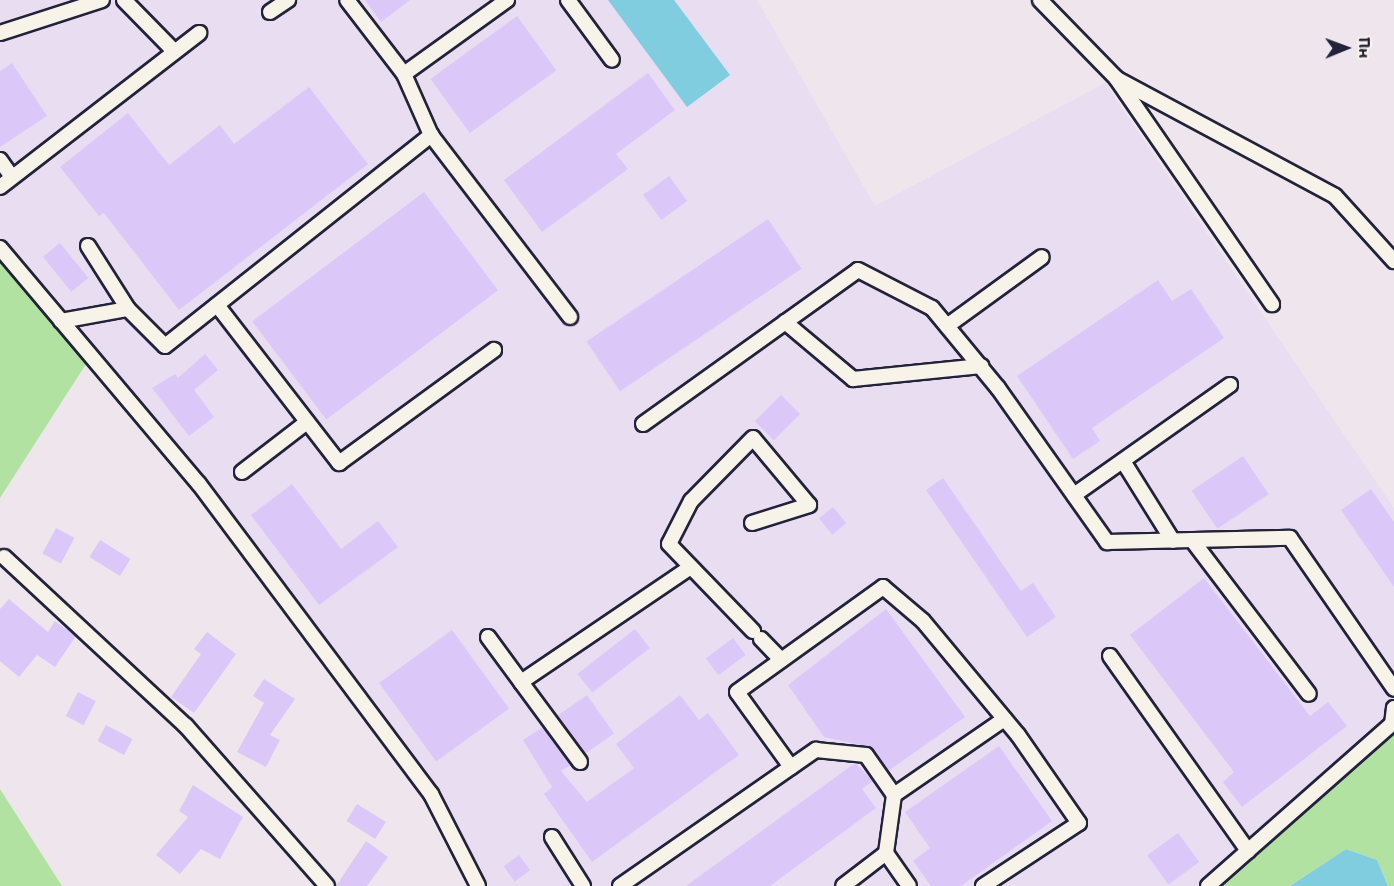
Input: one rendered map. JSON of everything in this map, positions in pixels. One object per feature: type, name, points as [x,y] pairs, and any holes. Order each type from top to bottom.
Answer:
[{"type":"lane","points":[[0,33],[102,0]]},
{"type":"lane","points":[[124,0],[173,50]]},
{"type":"lane","points":[[270,12],[288,0]]},
{"type":"lane","points":[[346,0],[404,74],[431,135],[570,317]]},
{"type":"lane","points":[[404,74],[507,0]]},
{"type":"lane","points":[[568,0],[612,60]]},
{"type":"lane","points":[[1040,0],[1116,78],[1272,304]]},
{"type":"lane","points":[[0,187],[173,50],[198,33]]},
{"type":"lane","points":[[1116,78],[1335,196],[1394,261]]},
{"type":"lane","points":[[88,246],[128,309],[165,346],[431,135]]},
{"type":"lane","points":[[0,160],[11,176]]},
{"type":"lane","points":[[0,248],[199,484],[431,794],[478,886]]},
{"type":"lane","points":[[947,326],[1042,257]]},
{"type":"lane","points":[[643,424],[858,270],[932,308],[981,366],[1107,542],[1290,538],[1394,689]]},
{"type":"lane","points":[[217,305],[339,463],[494,350]]},
{"type":"lane","points":[[61,321],[128,309]]},
{"type":"lane","points":[[786,322],[853,379],[981,366]]},
{"type":"lane","points":[[1074,495],[1230,385]]},
{"type":"lane","points":[[242,472],[307,422]]},
{"type":"lane","points":[[752,523],[809,505],[753,438],[692,501],[669,544],[781,660]]},
{"type":"lane","points":[[1123,461],[1173,541]]},
{"type":"lane","points":[[1192,540],[1309,694]]},
{"type":"lane","points":[[4,557],[186,726],[327,886]]},
{"type":"lane","points":[[521,682],[692,567]]},
{"type":"lane","points":[[790,767],[737,692],[883,587],[922,621],[1004,719],[1079,824],[983,886]]},
{"type":"lane","points":[[488,637],[580,762]]},
{"type":"lane","points":[[1110,656],[1248,851]]},
{"type":"lane","points":[[1208,886],[1392,724],[1394,708]]},
{"type":"lane","points":[[894,795],[1004,719]]},
{"type":"lane","points":[[620,886],[816,750],[866,755],[894,795],[886,853],[909,886]]},
{"type":"lane","points":[[552,837],[583,886]]},
{"type":"lane","points":[[843,886],[886,853]]},
{"type":"shaded area","points":[[0,0],[757,0],[875,206],[1105,83],[1394,508],[1394,718],[1201,886],[484,886],[463,842],[256,556],[0,239]]},
{"type":"green space","points":[[0,239],[95,350],[0,498]]},
{"type":"green space","points":[[1394,718],[1394,886],[1388,886],[1377,860],[1346,849],[1290,886],[1201,886]]},
{"type":"green space","points":[[0,789],[62,886],[0,886]]},
{"type":"water","points":[[608,0],[674,0],[730,75],[687,107]]},
{"type":"water","points":[[1346,849],[1377,860],[1388,886],[1290,886]]},
{"type":"building","points":[[365,0],[410,0],[381,22]]},
{"type":"building","points":[[517,16],[556,70],[470,133],[430,79]]},
{"type":"building","points":[[12,63],[47,116],[0,147],[0,71]]},
{"type":"building","points":[[648,73],[675,110],[616,154],[628,169],[542,232],[504,180]]},
{"type":"building","points":[[309,87],[368,164],[179,310],[104,213],[99,216],[60,167],[128,113],[169,165],[220,125],[234,144]]},
{"type":"building","points":[[669,176],[687,201],[661,220],[643,195]]},
{"type":"building","points":[[424,192],[498,290],[326,420],[252,321]]},
{"type":"building","points":[[768,219],[802,269],[620,391],[586,341]]},
{"type":"building","points":[[60,243],[88,278],[71,292],[43,257]]},
{"type":"building","points":[[1158,280],[1172,301],[1191,289],[1224,338],[1092,428],[1100,441],[1073,459],[1017,376]]},
{"type":"building","points":[[205,354],[218,370],[194,390],[214,417],[189,436],[152,388],[175,374],[178,378]]},
{"type":"building","points":[[781,395],[800,414],[774,440],[755,421]]},
{"type":"building","points":[[1243,456],[1269,494],[1217,529],[1192,491]]},
{"type":"building","points":[[943,478],[1021,591],[1033,583],[1056,617],[1027,637],[926,490]]},
{"type":"building","points":[[292,484],[341,549],[378,521],[398,547],[319,605],[251,515]]},
{"type":"building","points":[[1371,489],[1394,522],[1394,587],[1341,510]]},
{"type":"building","points":[[833,507],[846,523],[832,535],[819,518]]},
{"type":"building","points":[[56,528],[75,538],[61,563],[42,554]]},
{"type":"building","points":[[100,540],[131,559],[120,576],[89,557]]},
{"type":"building","points":[[1204,578],[1310,716],[1328,702],[1347,726],[1242,807],[1223,782],[1234,772],[1130,635]]},
{"type":"building","points":[[9,599],[48,632],[55,621],[76,636],[55,667],[37,655],[19,677],[0,661],[0,609]]},
{"type":"building","points":[[886,609],[965,717],[888,771],[870,747],[824,737],[788,685]]},
{"type":"building","points":[[635,629],[650,648],[592,693],[577,674]]},
{"type":"building","points":[[452,630],[509,708],[436,761],[379,683]]},
{"type":"building","points":[[207,632],[236,654],[194,713],[171,697],[201,654],[194,649]]},
{"type":"building","points":[[733,638],[746,655],[718,675],[706,658]]},
{"type":"building","points":[[264,679],[295,699],[270,735],[280,740],[266,767],[237,752],[264,703],[253,696]]},
{"type":"building","points":[[78,692],[96,701],[84,725],[66,716]]},
{"type":"building","points":[[587,695],[614,734],[584,755],[557,716]]},
{"type":"building","points":[[680,695],[699,720],[708,713],[739,755],[592,862],[544,794],[552,787],[523,740],[543,727],[571,765],[561,771],[587,802],[634,768],[616,744]]},
{"type":"building","points":[[106,725],[132,739],[124,755],[98,741]]},
{"type":"building","points":[[999,746],[1052,821],[961,886],[931,886],[913,861],[930,848],[905,812]]},
{"type":"building","points":[[855,763],[873,781],[862,789],[876,808],[770,886],[686,886]]},
{"type":"building","points":[[193,785],[243,817],[220,859],[201,849],[180,874],[156,855],[188,817],[179,811]]},
{"type":"building","points":[[357,804],[386,822],[375,839],[346,821]]},
{"type":"building","points":[[1178,833],[1199,862],[1168,884],[1147,855]]},
{"type":"building","points":[[366,841],[388,857],[367,886],[336,886]]},
{"type":"building","points":[[519,855],[530,870],[515,882],[504,866]]}]
